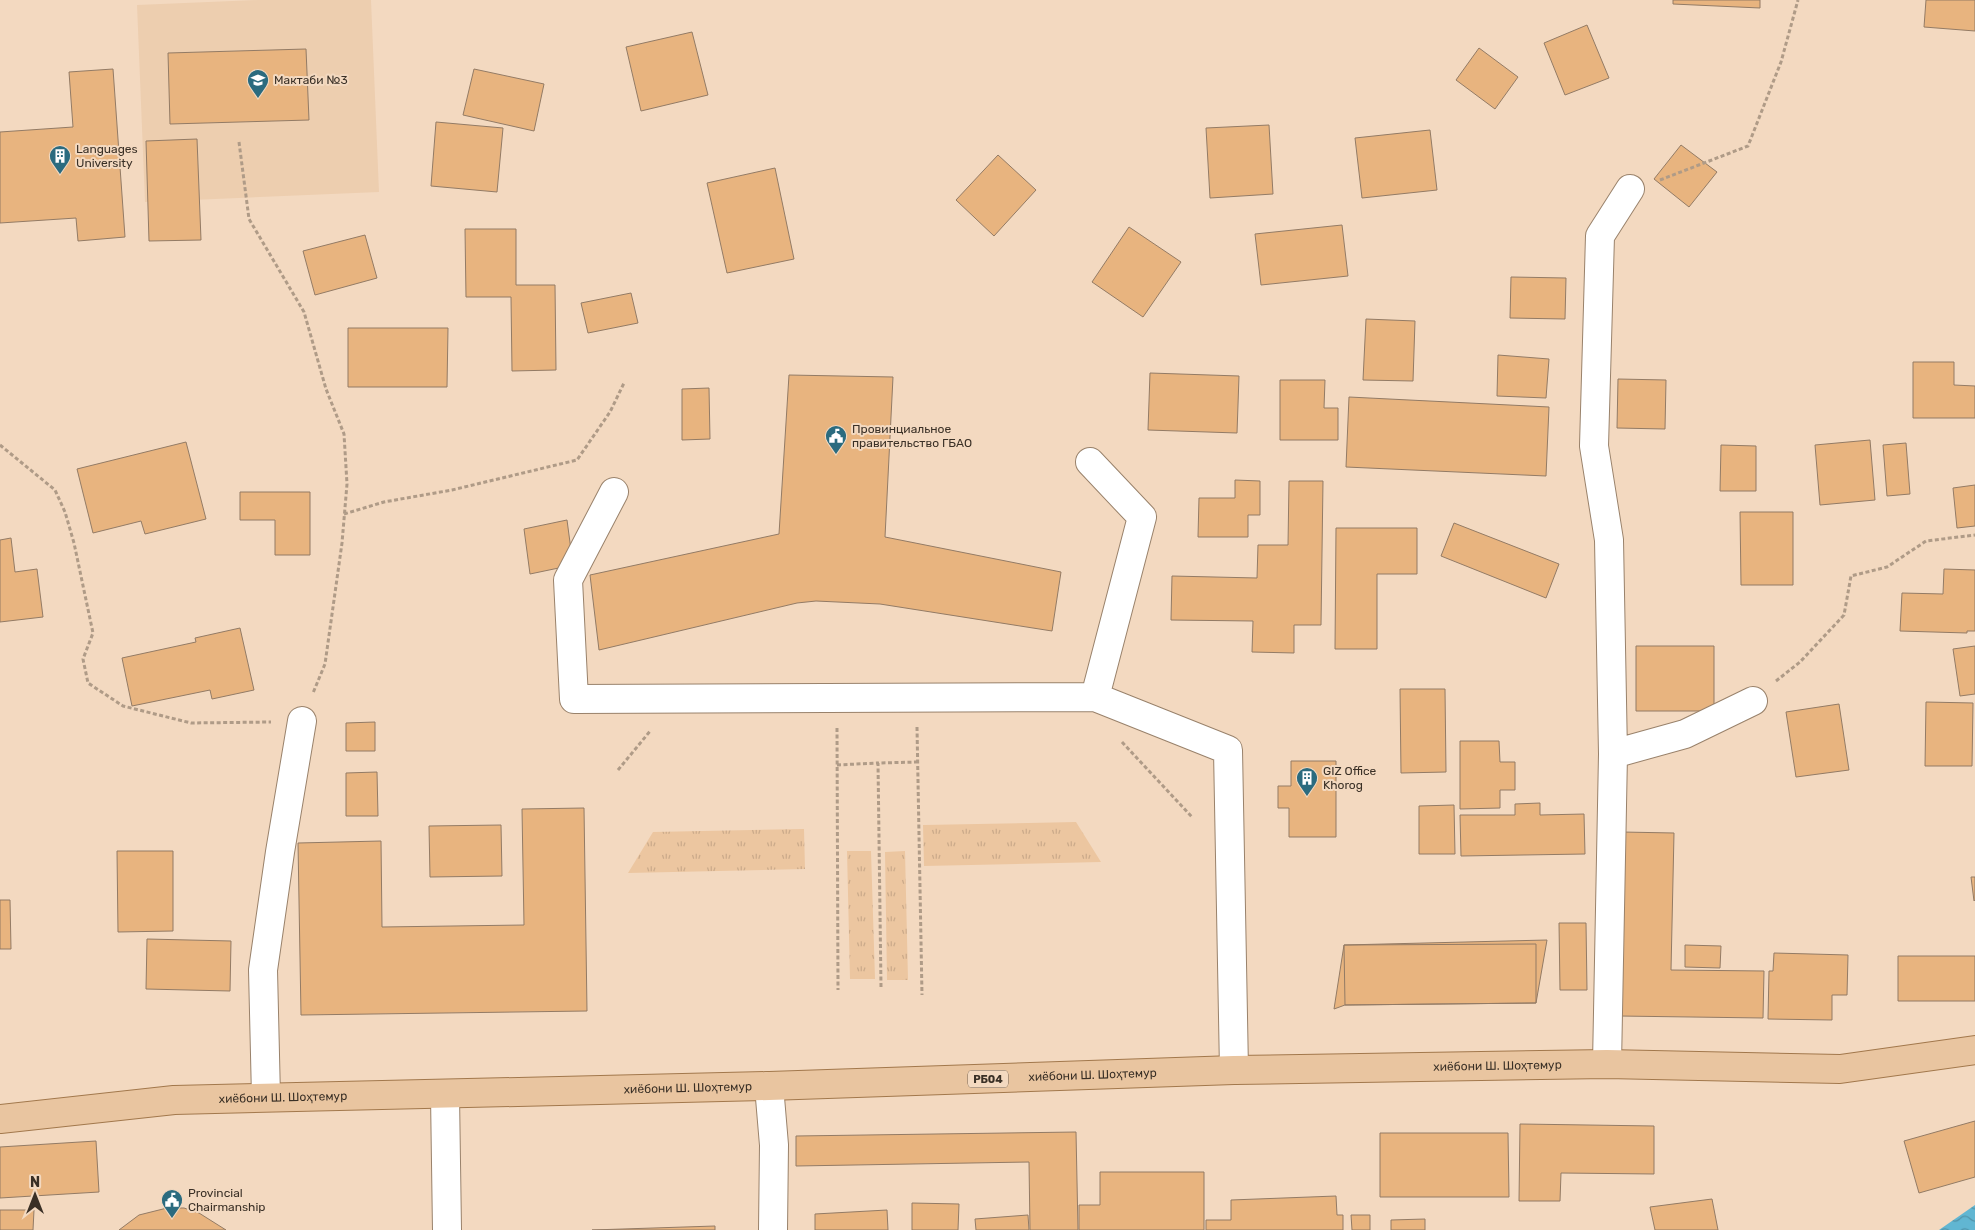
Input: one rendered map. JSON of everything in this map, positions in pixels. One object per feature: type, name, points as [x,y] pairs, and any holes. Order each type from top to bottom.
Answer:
[{"type":"main road","name":"хиёбони Ш. Шоҳтемур","points":[[0,1118],[174,1100],[769,1086],[1234,1070],[1606,1064],[1840,1069],[1975,1050]]},
{"type":"street","points":[[1606,1064],[1613,754],[1609,540],[1594,446],[1600,236],[1630,189]]},
{"type":"street","points":[[1090,462],[1142,517],[1095,696]]},
{"type":"street","points":[[614,492],[568,580],[574,699],[1095,696],[1228,750],[1234,1070]]},
{"type":"street","points":[[1613,754],[1685,734],[1753,701]]},
{"type":"street","points":[[266,1097],[263,970],[302,721]]},
{"type":"street","points":[[769,1086],[774,1145],[773,1230]]},
{"type":"street","points":[[445,1095],[447,1230]]},
{"type":"path","points":[[1630,189],[1691,169],[1748,146],[1781,62],[1798,0]]},
{"type":"path","points":[[0,445],[55,490],[65,512],[74,543],[93,633],[83,659],[88,683],[123,706],[191,723],[302,721],[325,664],[347,484],[344,434],[326,389],[304,312],[249,219],[239,142]]},
{"type":"path","points":[[344,514],[384,502],[452,490],[577,460],[610,412],[624,383]]},
{"type":"path","points":[[1753,701],[1800,662],[1844,615],[1851,576],[1887,567],[1926,541],[1975,535]]},
{"type":"path","points":[[917,726],[922,995]]},
{"type":"path","points":[[837,727],[838,990]]},
{"type":"path","points":[[1120,740],[1192,816]]},
{"type":"path","points":[[837,764],[918,762]]},
{"type":"path","points":[[878,763],[881,988]]},
{"type":"shaded area","name":"Мактаби №3","points":[[258,0],[371,0],[379,192],[145,202],[137,5]]},
{"type":"green space","points":[[1076,822],[1101,862],[924,866],[923,825]]},
{"type":"green space","points":[[804,829],[805,869],[628,873],[653,832]]},
{"type":"green space","points":[[847,851],[871,851],[875,979],[850,979]]},
{"type":"green space","points":[[905,851],[908,980],[887,980],[885,852]]},
{"type":"water","points":[[1975,1205],[1975,1230],[1939,1230]]},
{"type":"building","points":[[1673,0],[1760,0],[1760,8],[1673,4]]},
{"type":"building","points":[[1926,0],[1975,0],[1975,31],[1924,27]]},
{"type":"building","points":[[1587,25],[1609,78],[1565,95],[1544,43]]},
{"type":"building","points":[[692,32],[708,95],[641,111],[626,47]]},
{"type":"building","points":[[1479,48],[1518,77],[1495,109],[1456,80]]},
{"type":"building","points":[[306,49],[309,120],[170,124],[168,53]]},
{"type":"building","name":"Languages University","points":[[113,69],[125,237],[78,241],[76,218],[0,223],[0,132],[73,127],[69,72]]},
{"type":"building","points":[[474,69],[544,84],[534,131],[463,115]]},
{"type":"building","points":[[436,122],[503,128],[497,192],[431,186]]},
{"type":"building","points":[[1269,125],[1273,194],[1210,198],[1206,128]]},
{"type":"building","points":[[1430,130],[1437,190],[1362,198],[1355,138]]},
{"type":"building","points":[[197,139],[201,240],[149,241],[146,141]]},
{"type":"building","points":[[1681,145],[1717,172],[1689,207],[1654,179]]},
{"type":"building","points":[[998,155],[1036,190],[994,236],[956,200]]},
{"type":"building","points":[[775,168],[794,259],[727,273],[707,183]]},
{"type":"building","points":[[1342,225],[1348,276],[1261,285],[1255,234]]},
{"type":"building","points":[[1129,227],[1181,262],[1143,317],[1092,282]]},
{"type":"building","points":[[465,229],[516,229],[516,285],[555,285],[556,370],[512,371],[511,297],[466,297]]},
{"type":"building","points":[[365,235],[377,278],[315,295],[303,251]]},
{"type":"building","points":[[1511,277],[1566,278],[1565,319],[1510,318]]},
{"type":"building","points":[[631,293],[638,323],[588,333],[581,303]]},
{"type":"building","points":[[1366,319],[1415,321],[1413,381],[1363,380]]},
{"type":"building","points":[[348,328],[448,328],[447,387],[348,387]]},
{"type":"building","points":[[1498,355],[1549,359],[1546,398],[1497,396]]},
{"type":"building","points":[[1913,362],[1954,362],[1954,385],[1975,386],[1975,418],[1913,418]]},
{"type":"building","points":[[1150,373],[1239,376],[1237,433],[1148,430]]},
{"type":"building","name":"Провинциальное правительство ГБАО","points":[[789,375],[893,377],[885,537],[1061,572],[1052,631],[880,604],[816,601],[797,603],[599,650],[590,575],[779,534]]},
{"type":"building","points":[[1618,379],[1666,380],[1665,429],[1617,428]]},
{"type":"building","points":[[1280,380],[1325,380],[1324,408],[1338,408],[1338,440],[1280,440]]},
{"type":"building","points":[[709,388],[710,439],[682,440],[682,389]]},
{"type":"building","points":[[1349,397],[1549,407],[1546,476],[1346,467]]},
{"type":"building","points":[[1870,440],[1875,500],[1820,505],[1815,445]]},
{"type":"building","points":[[186,442],[206,519],[145,534],[141,521],[93,533],[77,469]]},
{"type":"building","points":[[1906,443],[1910,494],[1887,496],[1883,445]]},
{"type":"building","points":[[1721,445],[1756,446],[1756,491],[1720,491]]},
{"type":"building","points":[[1235,480],[1260,481],[1260,515],[1248,515],[1248,537],[1198,537],[1199,498],[1235,498]]},
{"type":"building","points":[[1289,481],[1323,481],[1321,625],[1294,625],[1294,653],[1252,652],[1253,621],[1171,620],[1172,576],[1257,578],[1258,545],[1288,545]]},
{"type":"building","points":[[1975,485],[1975,526],[1957,528],[1953,488]]},
{"type":"building","points":[[240,492],[310,492],[310,555],[275,555],[275,520],[240,520]]},
{"type":"building","points":[[1740,512],[1793,512],[1793,585],[1741,585]]},
{"type":"building","points":[[567,520],[573,565],[530,574],[524,529]]},
{"type":"building","points":[[1454,523],[1559,564],[1546,598],[1441,556]]},
{"type":"building","points":[[1336,528],[1417,528],[1417,574],[1377,574],[1377,649],[1335,649]]},
{"type":"building","points":[[11,538],[15,572],[37,569],[43,617],[0,622],[0,540]]},
{"type":"building","points":[[1944,569],[1975,570],[1975,631],[1967,631],[1967,633],[1900,631],[1902,593],[1943,594]]},
{"type":"building","points":[[240,628],[254,690],[212,699],[210,690],[132,706],[122,658],[196,642],[195,638]]},
{"type":"building","points":[[1636,646],[1714,646],[1714,711],[1636,711]]},
{"type":"building","points":[[1975,646],[1975,694],[1960,696],[1953,649]]},
{"type":"building","points":[[1400,689],[1445,689],[1446,772],[1401,773]]},
{"type":"building","points":[[1926,702],[1973,703],[1972,766],[1925,766]]},
{"type":"building","points":[[1839,704],[1849,770],[1796,777],[1786,712]]},
{"type":"building","points":[[375,722],[375,751],[346,751],[346,723]]},
{"type":"building","points":[[1460,741],[1499,741],[1500,762],[1515,762],[1515,790],[1500,790],[1500,808],[1460,809]]},
{"type":"building","name":"GIZ Office Khorog","points":[[1291,761],[1336,761],[1336,837],[1289,837],[1289,808],[1278,808],[1278,786],[1291,786]]},
{"type":"building","points":[[377,772],[378,816],[346,816],[346,773]]},
{"type":"building","points":[[1540,803],[1540,815],[1584,814],[1585,854],[1461,856],[1460,815],[1515,815],[1515,804]]},
{"type":"building","points":[[1454,805],[1455,854],[1419,854],[1419,806]]},
{"type":"building","points":[[584,808],[587,1011],[301,1015],[298,843],[381,841],[382,927],[524,925],[522,809]]},
{"type":"building","points":[[501,825],[502,876],[430,877],[429,826]]},
{"type":"building","points":[[1622,832],[1674,833],[1671,970],[1764,971],[1763,1018],[1619,1016]]},
{"type":"building","points":[[117,851],[173,851],[173,931],[118,932]]},
{"type":"building","points":[[1971,877],[1975,877],[1974,901]]},
{"type":"building","points":[[0,900],[10,900],[11,949],[0,949]]},
{"type":"building","points":[[1559,923],[1586,923],[1587,990],[1560,990]]},
{"type":"building","points":[[147,939],[231,941],[230,991],[146,989]]},
{"type":"building","points":[[1547,940],[1536,1003],[1345,1005],[1334,1009],[1344,945]]},
{"type":"building","points":[[1536,944],[1536,1003],[1345,1005],[1344,945]]},
{"type":"building","points":[[1685,945],[1721,946],[1720,968],[1685,967]]},
{"type":"building","points":[[1774,953],[1848,955],[1847,995],[1832,995],[1832,1020],[1768,1019],[1769,971],[1773,971]]},
{"type":"building","points":[[1898,956],[1975,956],[1975,1001],[1898,1001]]},
{"type":"building","points":[[1975,1121],[1975,1177],[1919,1193],[1904,1141]]},
{"type":"building","points":[[1520,1124],[1654,1126],[1654,1174],[1561,1173],[1560,1201],[1519,1201]]},
{"type":"building","points":[[1076,1132],[1078,1230],[1030,1230],[1029,1162],[796,1166],[796,1136]]},
{"type":"building","points":[[1380,1133],[1508,1133],[1509,1197],[1380,1197]]},
{"type":"building","points":[[96,1141],[99,1192],[0,1198],[0,1147]]},
{"type":"building","points":[[1100,1172],[1204,1172],[1204,1230],[1079,1230],[1079,1205],[1100,1205]]},
{"type":"building","points":[[1336,1196],[1337,1215],[1343,1215],[1343,1230],[1206,1230],[1206,1220],[1231,1220],[1231,1200]]},
{"type":"building","points":[[1712,1199],[1718,1230],[1655,1230],[1650,1207]]},
{"type":"building","points":[[912,1203],[959,1204],[958,1230],[912,1230]]},
{"type":"building","name":"Provincial Chairmanship","points":[[167,1208],[184,1208],[199,1213],[226,1230],[119,1230],[139,1215]]},
{"type":"building","points":[[0,1210],[34,1210],[33,1230],[0,1230]]},
{"type":"building","points":[[887,1210],[888,1230],[815,1230],[815,1214]]},
{"type":"building","points":[[1028,1215],[1029,1230],[976,1230],[975,1219]]},
{"type":"building","points":[[1351,1215],[1370,1215],[1370,1230],[1352,1230]]},
{"type":"building","points":[[1425,1219],[1425,1230],[1391,1230],[1391,1220]]},
{"type":"building","points":[[715,1226],[715,1230],[592,1230]]},
{"type":"place","name":"Мактаби №3","points":[[258,99]]},
{"type":"place","name":"Languages University","points":[[60,175]]},
{"type":"place","name":"Провинциальное правительство ГБАО","points":[[836,455]]},
{"type":"place","name":"GIZ Office Khorog","points":[[1307,797]]},
{"type":"place","name":"Provincial Chairmanship","points":[[172,1219]]}]
